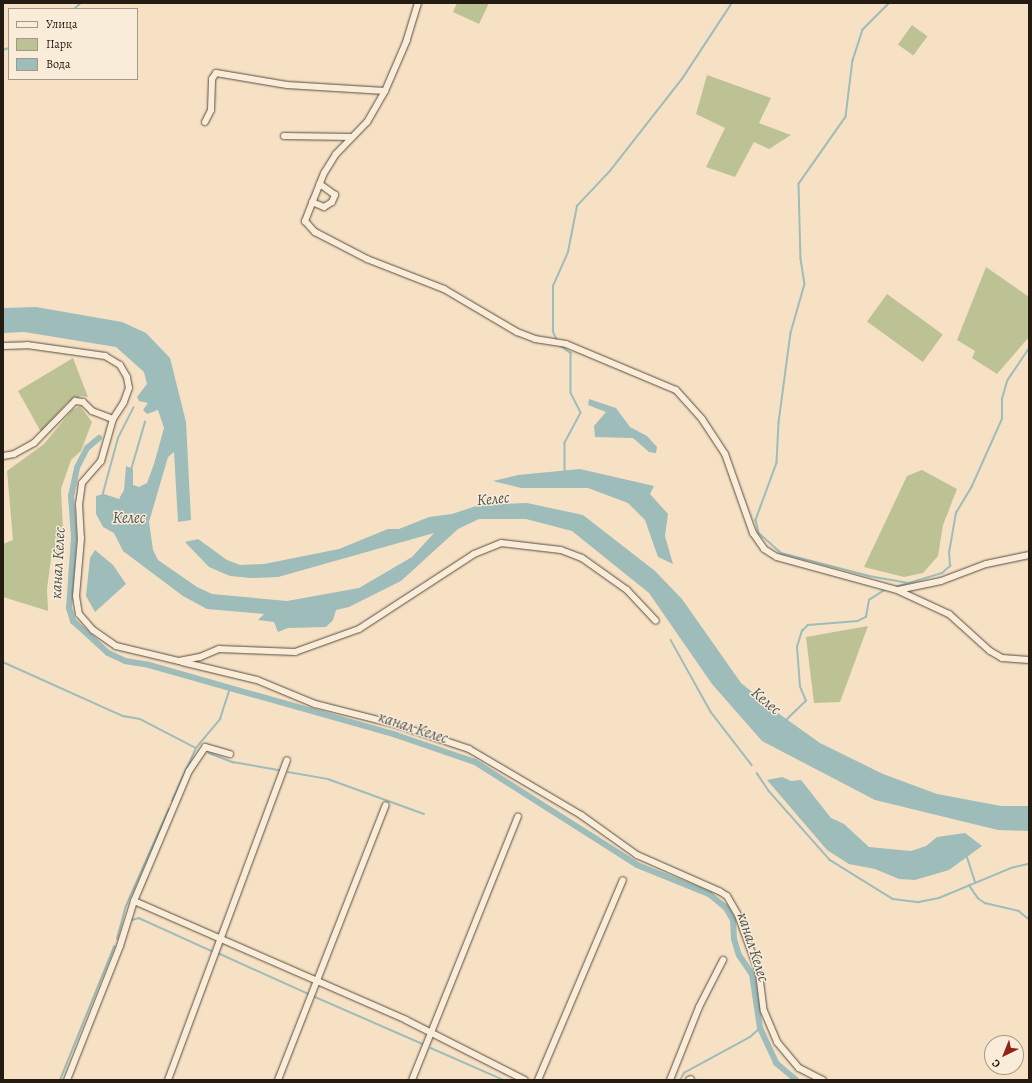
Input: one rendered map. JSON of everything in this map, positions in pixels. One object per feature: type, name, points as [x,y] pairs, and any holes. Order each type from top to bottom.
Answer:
[{"type":"street","points":[[418,3],[408,40],[385,91],[366,122],[336,154],[320,184],[305,221],[315,232],[338,246],[444,289],[517,332],[536,339],[566,344],[676,390],[702,419],[725,454],[753,533],[764,549],[777,557],[898,590],[949,614],[990,651],[1002,658],[1029,660]]},
{"type":"street","points":[[205,122],[211,110],[212,79],[216,73],[286,85],[385,91]]},
{"type":"street","points":[[284,136],[352,137]]},
{"type":"street","points":[[312,202],[324,206],[332,202],[335,195],[320,184]]},
{"type":"street","points":[[3,346],[65,349],[114,360],[123,369],[129,382],[124,402],[113,419],[101,461],[84,478],[80,491],[81,538],[76,596],[79,614],[93,630],[116,646],[257,680],[315,704],[394,724],[468,749],[581,815],[637,855],[719,891],[727,896],[738,915],[759,973],[764,1011],[777,1042],[799,1068],[823,1080]]},
{"type":"street","points":[[3,456],[14,454],[34,443],[76,401],[83,402],[92,411],[113,419]]},
{"type":"street","points":[[179,661],[200,658],[219,649],[295,652],[322,644],[359,629],[474,554],[500,543],[561,550],[582,558],[627,590],[656,621]]},
{"type":"street","points":[[898,590],[941,581],[986,564],[1029,555]]},
{"type":"street","points":[[67,1080],[120,946],[134,901],[199,752],[205,747],[230,754]]},
{"type":"street","points":[[168,1080],[222,940],[287,760]]},
{"type":"street","points":[[278,1080],[386,805]]},
{"type":"street","points":[[412,1080],[518,816]]},
{"type":"street","points":[[538,1080],[623,880]]},
{"type":"street","points":[[134,901],[315,983],[432,1032],[525,1080]]},
{"type":"street","points":[[670,1080],[700,1007],[723,960]]},
{"type":"green space","points":[[457,3],[489,3],[479,24],[453,12]]},
{"type":"green space","points":[[912,25],[927,36],[913,56],[898,44]]},
{"type":"green space","points":[[707,75],[771,98],[759,123],[791,135],[769,149],[754,142],[735,177],[706,167],[725,128],[696,114]]},
{"type":"green space","points":[[986,267],[1029,297],[1029,337],[997,374],[972,358],[975,351],[957,340]]},
{"type":"green space","points":[[887,294],[943,335],[923,362],[867,322]]},
{"type":"green space","points":[[73,358],[88,397],[81,396],[67,403],[41,432],[18,391]]},
{"type":"green space","points":[[80,406],[92,422],[81,451],[71,460],[61,489],[64,552],[52,551],[47,589],[48,611],[3,597],[3,544],[13,540],[7,471],[44,444],[72,410]]},
{"type":"green space","points":[[922,470],[957,489],[943,525],[938,556],[923,573],[904,577],[864,567],[907,476]]},
{"type":"green space","points":[[868,626],[840,702],[814,703],[806,637]]},
{"type":"water","name":"Келес","points":[[36,307],[122,322],[146,333],[170,358],[186,422],[191,520],[178,522],[174,452],[168,457],[149,522],[153,550],[158,560],[197,587],[212,594],[287,601],[359,588],[412,557],[434,533],[278,577],[251,578],[230,576],[209,567],[185,542],[198,539],[227,560],[240,565],[264,564],[339,549],[388,529],[399,529],[429,517],[452,514],[479,505],[527,503],[583,515],[655,571],[682,599],[741,683],[782,716],[820,743],[883,774],[937,794],[1001,806],[1029,806],[1029,831],[998,830],[875,800],[762,741],[712,684],[649,593],[572,531],[526,519],[479,519],[458,529],[401,581],[349,607],[336,610],[333,620],[326,627],[288,628],[278,632],[274,622],[258,620],[264,614],[207,609],[183,596],[123,551],[114,533],[103,527],[96,514],[96,496],[104,494],[119,499],[124,490],[126,466],[133,469],[133,485],[139,487],[147,483],[154,464],[164,428],[158,410],[147,414],[143,410],[148,403],[139,401],[137,397],[147,384],[144,372],[116,347],[24,332],[3,333],[3,308]]},
{"type":"water","points":[[589,399],[616,408],[630,427],[647,436],[657,447],[656,453],[649,452],[633,438],[595,437],[594,426],[606,412],[588,405]]},
{"type":"water","points":[[580,469],[654,486],[650,494],[668,514],[665,536],[673,564],[658,557],[645,520],[628,503],[588,488],[521,488],[493,481],[518,475]]},
{"type":"water","points":[[95,550],[113,565],[126,584],[95,612],[86,596],[90,558]]},
{"type":"water","points":[[782,777],[791,781],[801,780],[831,818],[844,824],[869,847],[911,851],[926,846],[937,837],[965,833],[982,846],[949,870],[915,880],[899,879],[875,869],[849,864],[827,850],[767,780]]},
{"type":"waterway","points":[[75,8],[81,3]]},
{"type":"waterway","points":[[557,341],[553,332],[553,286],[568,252],[577,206],[610,171],[682,79],[732,3]]},
{"type":"waterway","points":[[890,3],[863,30],[853,60],[846,117],[799,184],[801,259],[805,284],[791,333],[779,423],[777,463],[756,520],[759,533],[781,553],[869,576],[908,583]]},
{"type":"waterway","points":[[3,50],[8,48]]},
{"type":"waterway","points":[[558,344],[571,353],[571,393],[581,413],[565,443],[565,471]]},
{"type":"waterway","points":[[896,587],[942,573],[950,566],[949,553],[956,513],[972,486],[1002,419],[1002,399],[1007,381],[1029,348]]},
{"type":"waterway","points":[[102,497],[118,438],[133,408]]},
{"type":"waterway","points":[[131,470],[145,422]]},
{"type":"waterway","name":"канал Келес","points":[[99,438],[87,448],[77,468],[71,496],[74,537],[69,608],[73,621],[108,653],[125,661],[149,665],[396,735],[475,762],[637,865],[709,894],[726,908],[733,920],[734,939],[739,955],[752,974],[760,1028],[776,1063],[796,1080]]},
{"type":"waterway","points":[[785,721],[806,701],[800,687],[797,647],[802,631],[808,625],[858,621],[866,617],[869,600],[886,589]]},
{"type":"waterway","points":[[671,640],[711,712],[752,765]]},
{"type":"waterway","points":[[3,662],[123,716],[140,719],[196,748]]},
{"type":"waterway","points":[[172,801],[196,748],[220,719],[230,688]]},
{"type":"waterway","points":[[209,753],[233,762],[279,770]]},
{"type":"waterway","points":[[288,772],[328,779],[424,814]]},
{"type":"waterway","points":[[757,773],[769,791],[830,860],[893,899],[919,902],[939,898],[1011,868],[1029,864]]},
{"type":"waterway","points":[[117,939],[126,906],[169,809]]},
{"type":"waterway","points":[[967,856],[976,883]]},
{"type":"waterway","points":[[969,885],[978,898],[985,903],[1019,911],[1029,919]]},
{"type":"waterway","points":[[132,920],[139,918],[214,952]]},
{"type":"waterway","points":[[60,1080],[114,947]]},
{"type":"waterway","points":[[218,953],[309,994]]},
{"type":"waterway","points":[[313,996],[423,1044]]},
{"type":"waterway","points":[[680,1080],[684,1073],[750,1037],[760,1028]]},
{"type":"waterway","points":[[431,1048],[504,1080]]}]
